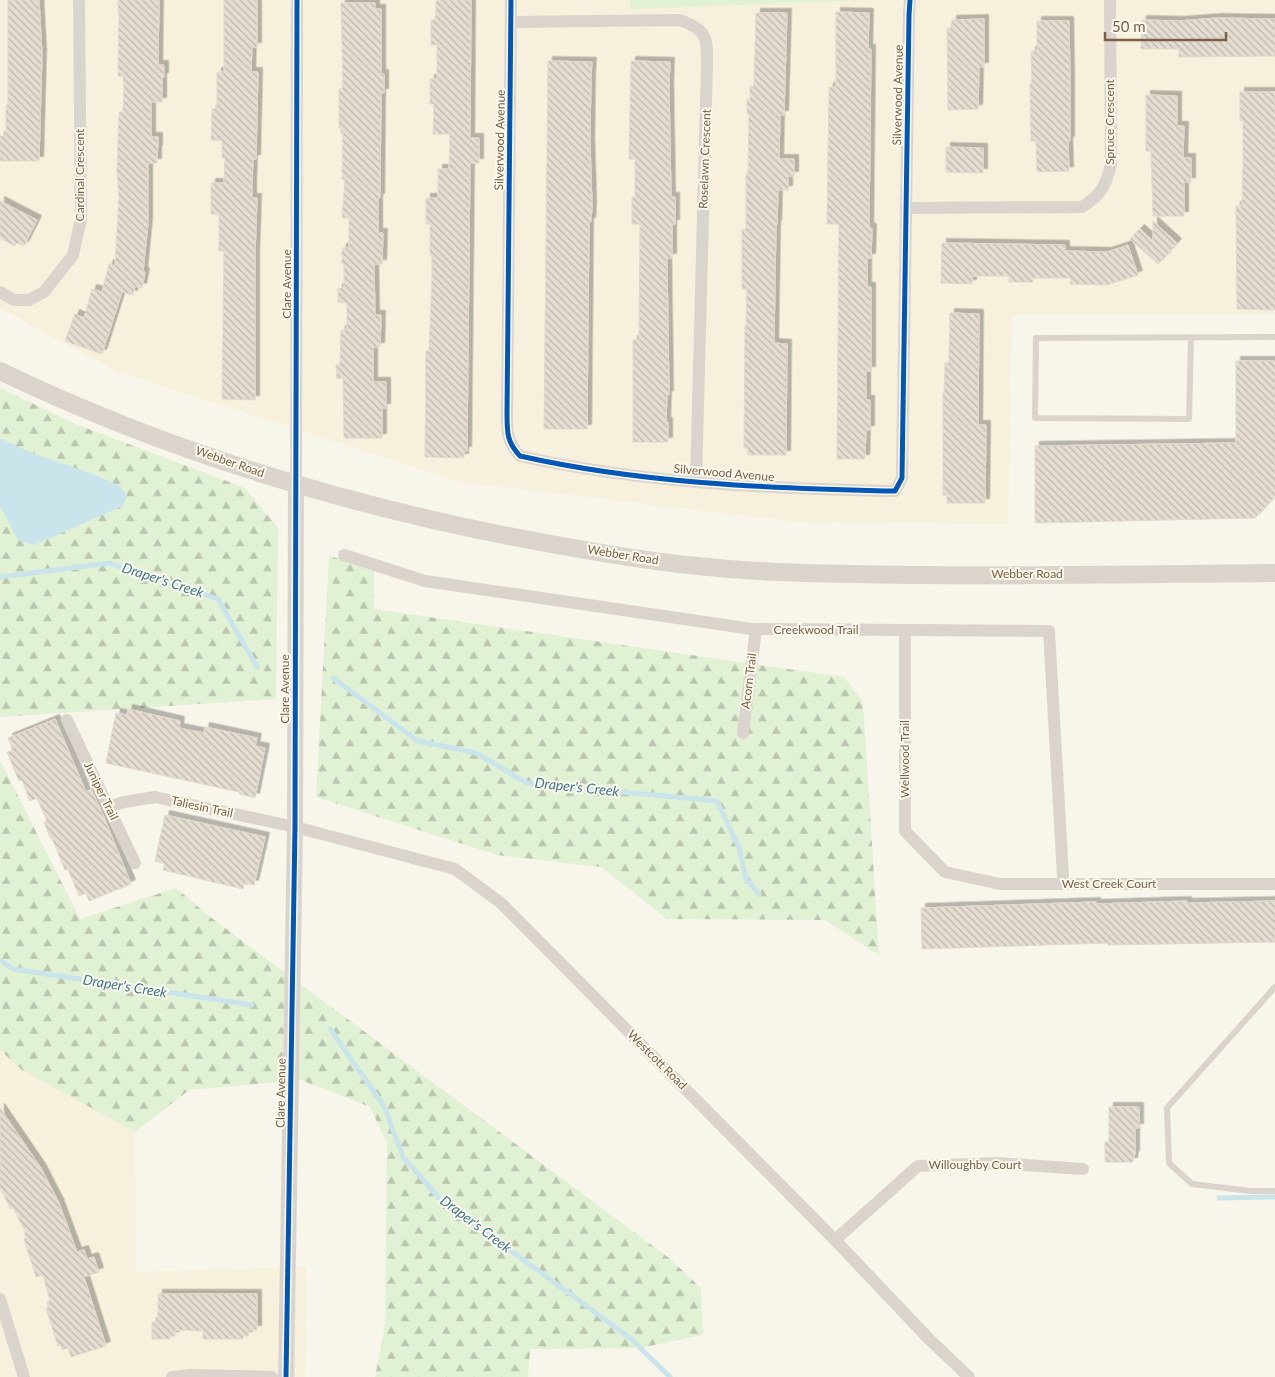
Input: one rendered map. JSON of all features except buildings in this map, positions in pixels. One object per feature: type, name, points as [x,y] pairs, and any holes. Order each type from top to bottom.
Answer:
[{"type":"main road","name":"Webber Road","points":[[0,371],[44,392],[150,434],[296,483],[400,513],[507,536],[618,556],[698,566],[806,574],[1275,573]]},
{"type":"street","name":"Cardinal Crescent","points":[[0,292],[14,300],[29,300],[44,292],[73,254],[81,219],[79,0]]},
{"type":"street","name":"Clare Avenue","points":[[286,1377],[295,828],[297,0]]},
{"type":"street","name":"Silverwood Avenue","points":[[511,0],[507,414],[507,432],[511,446],[520,456],[537,460],[643,477],[773,488],[876,491],[895,491],[902,478],[910,0]]},
{"type":"street","name":"Spruce Crescent","points":[[906,208],[1082,207],[1094,199],[1107,181],[1111,164],[1110,0]]},
{"type":"street","name":"Roselawn Crescent","points":[[511,22],[680,20],[703,32],[707,45],[707,65],[696,481]]},
{"type":"street","name":"Creekwood Trail","points":[[344,555],[425,581],[756,630],[1050,631],[1064,876]]},
{"type":"street","name":"Acorn Trail","points":[[743,733],[756,630]]},
{"type":"street","name":"Wellwood Trail","points":[[905,630],[905,831],[945,872]]},
{"type":"street","name":"Juniper Trail","points":[[67,720],[135,863]]},
{"type":"street","name":"Taliesin Trail","points":[[109,807],[124,802],[155,797],[295,828]]},
{"type":"street","name":"Westcott Road","points":[[295,828],[455,869],[501,903],[835,1240],[929,1339],[969,1377]]},
{"type":"street","name":"West Creek Court","points":[[945,872],[1000,884],[1275,884]]},
{"type":"street","name":"Willoughby Court","points":[[835,1240],[918,1166],[996,1163],[1083,1168]]},
{"type":"street","points":[[0,1300],[24,1377]]},
{"type":"street","points":[[172,1377],[191,1375],[272,1377]]},
{"type":"lane","points":[[1191,337],[1190,419],[1035,418],[1036,338],[1191,337],[1275,337]]},
{"type":"lane","points":[[1275,987],[1167,1108],[1168,1163],[1192,1184],[1251,1191],[1275,1190]]},
{"type":"shaded area","points":[[0,0],[1275,0],[1275,315],[1012,315],[1008,524],[798,522],[461,482],[118,372],[0,308]]},
{"type":"shaded area","points":[[0,1050],[22,1070],[135,1132],[136,1272],[306,1267],[305,1377],[0,1377]]},
{"type":"green space","points":[[630,0],[870,0],[630,9]]},
{"type":"green space","points":[[0,388],[78,425],[245,488],[278,528],[276,699],[0,717]]},
{"type":"green space","points":[[329,556],[374,568],[374,609],[844,677],[863,702],[879,955],[825,920],[667,919],[601,867],[497,855],[316,797]]},
{"type":"green space","points":[[0,760],[80,919],[176,888],[209,916],[669,1258],[701,1288],[703,1335],[639,1348],[530,1349],[528,1377],[375,1377],[385,1325],[387,1143],[370,1107],[301,1080],[189,1090],[135,1132],[22,1070],[0,1050]]},
{"type":"water","points":[[0,438],[32,453],[93,474],[120,486],[127,496],[123,506],[34,545],[18,540],[0,506]]},
{"type":"waterway","name":"Draper's Creek","points":[[0,577],[109,563],[218,599],[257,667]]},
{"type":"waterway","name":"Draper's Creek","points":[[333,678],[418,741],[476,753],[527,783],[717,801],[739,848],[746,879],[759,894]]},
{"type":"waterway","name":"Draper's Creek","points":[[0,960],[13,969],[252,1005]]},
{"type":"waterway","name":"Draper's Creek","points":[[330,1029],[384,1106],[403,1157],[439,1198],[630,1338],[670,1377]]},
{"type":"waterway","points":[[1219,1198],[1275,1197]]},
{"type":"cycle path","points":[[286,1377],[295,827],[297,0]]},
{"type":"cycle path","points":[[511,0],[507,421],[512,446],[520,456],[565,465],[656,478],[748,486],[885,491],[895,491],[902,478],[910,0]]}]
